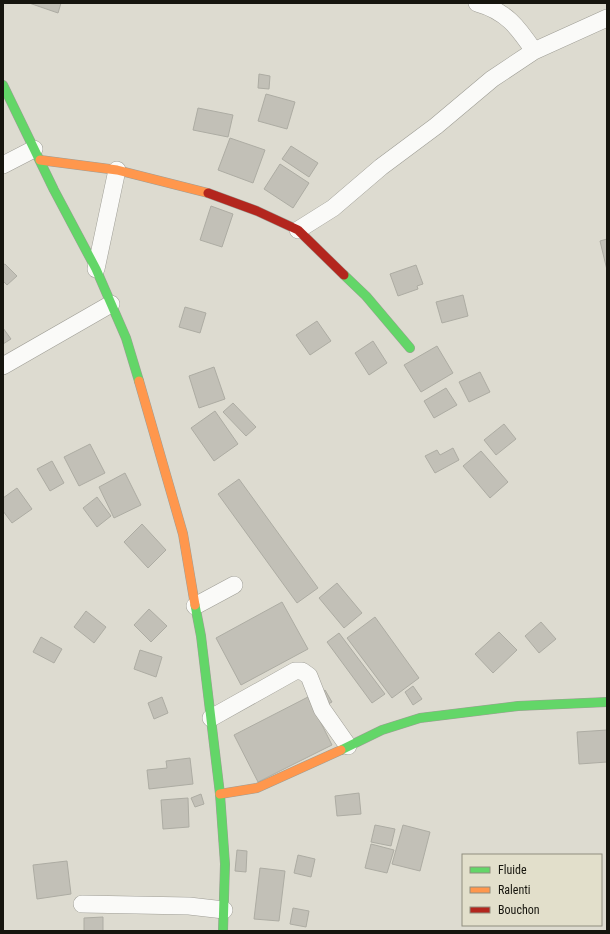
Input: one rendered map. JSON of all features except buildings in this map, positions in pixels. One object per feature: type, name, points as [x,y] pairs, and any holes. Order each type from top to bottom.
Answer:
[{"type":"street","points":[[478,3],[491,7],[506,15],[534,51]]},
{"type":"street","points":[[298,230],[333,208],[381,167],[436,126],[492,79],[534,51],[607,18]]},
{"type":"street","points":[[3,85],[96,269],[126,338],[160,449],[183,534],[195,606],[220,794],[225,864],[223,931]]},
{"type":"street","points":[[3,165],[37,154],[73,163],[117,170],[209,193],[257,211],[298,230],[366,296],[410,348]]},
{"type":"street","points":[[96,269],[117,170]]},
{"type":"street","points":[[3,366],[111,304]]},
{"type":"street","points":[[195,606],[234,585]]},
{"type":"street","points":[[210,718],[295,671],[302,671],[309,676],[322,709],[348,746]]},
{"type":"street","points":[[220,794],[256,788],[327,758],[382,730],[420,718],[518,706],[607,702]]},
{"type":"street","points":[[82,904],[189,906],[224,910]]},
{"type":"traffic: fast","points":[[3,85],[54,190],[96,269],[126,338],[139,381]]},
{"type":"traffic: fast","points":[[344,275],[366,296],[410,348]]},
{"type":"traffic: fast","points":[[195,605],[201,636],[220,794],[225,864],[223,931]]},
{"type":"traffic: fast","points":[[341,750],[382,730],[420,718],[518,706],[607,702]]},
{"type":"traffic: slow","points":[[40,160],[117,170],[208,193]]},
{"type":"traffic: slow","points":[[139,381],[183,534],[195,605]]},
{"type":"traffic: slow","points":[[220,794],[257,788],[341,750]]},
{"type":"traffic: jam","points":[[208,193],[257,211],[298,230],[344,275]]}]
